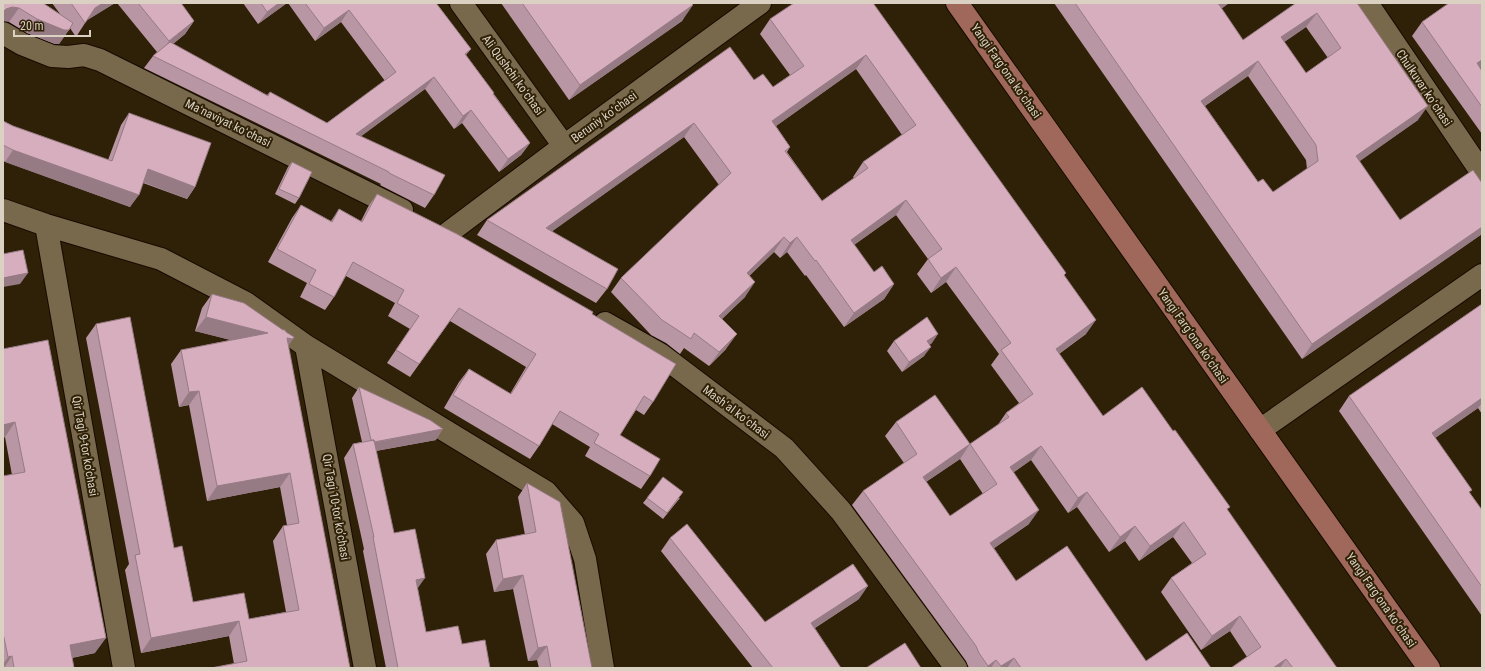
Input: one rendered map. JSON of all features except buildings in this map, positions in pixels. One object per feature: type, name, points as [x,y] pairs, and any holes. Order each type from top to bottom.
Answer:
[{"type":"main road","name":"Yangi Fargʻona koʻchasi","points":[[957,3],[1429,668]]},
{"type":"street","name":"Ali Qushchi koʻchasi","points":[[462,3],[564,146]]},
{"type":"street","name":"Beruniy koʻchasi","points":[[434,226],[564,146],[760,3]]},
{"type":"street","name":"Chulkuvar koʻchasi","points":[[1366,3],[1482,173]]},
{"type":"street","name":"Maʻnaviyat koʻchasi","points":[[3,33],[22,44],[52,56],[68,57],[84,55],[100,60],[434,226]]},
{"type":"street","points":[[3,210],[161,259],[246,303],[306,346],[546,492],[573,523],[585,559],[604,668]]},
{"type":"street","name":"Qir Tagi 9-tor koʼchasi","points":[[46,224],[124,668]]},
{"type":"street","points":[[434,226],[468,245]]},
{"type":"street","points":[[1260,430],[1482,275]]},
{"type":"street","name":"Mashʻal koʻchasi","points":[[588,313],[660,354],[784,448],[841,511],[956,668]]},
{"type":"street","name":"Qir Tagi 10-tor koʼchasi","points":[[306,346],[366,668]]}]
